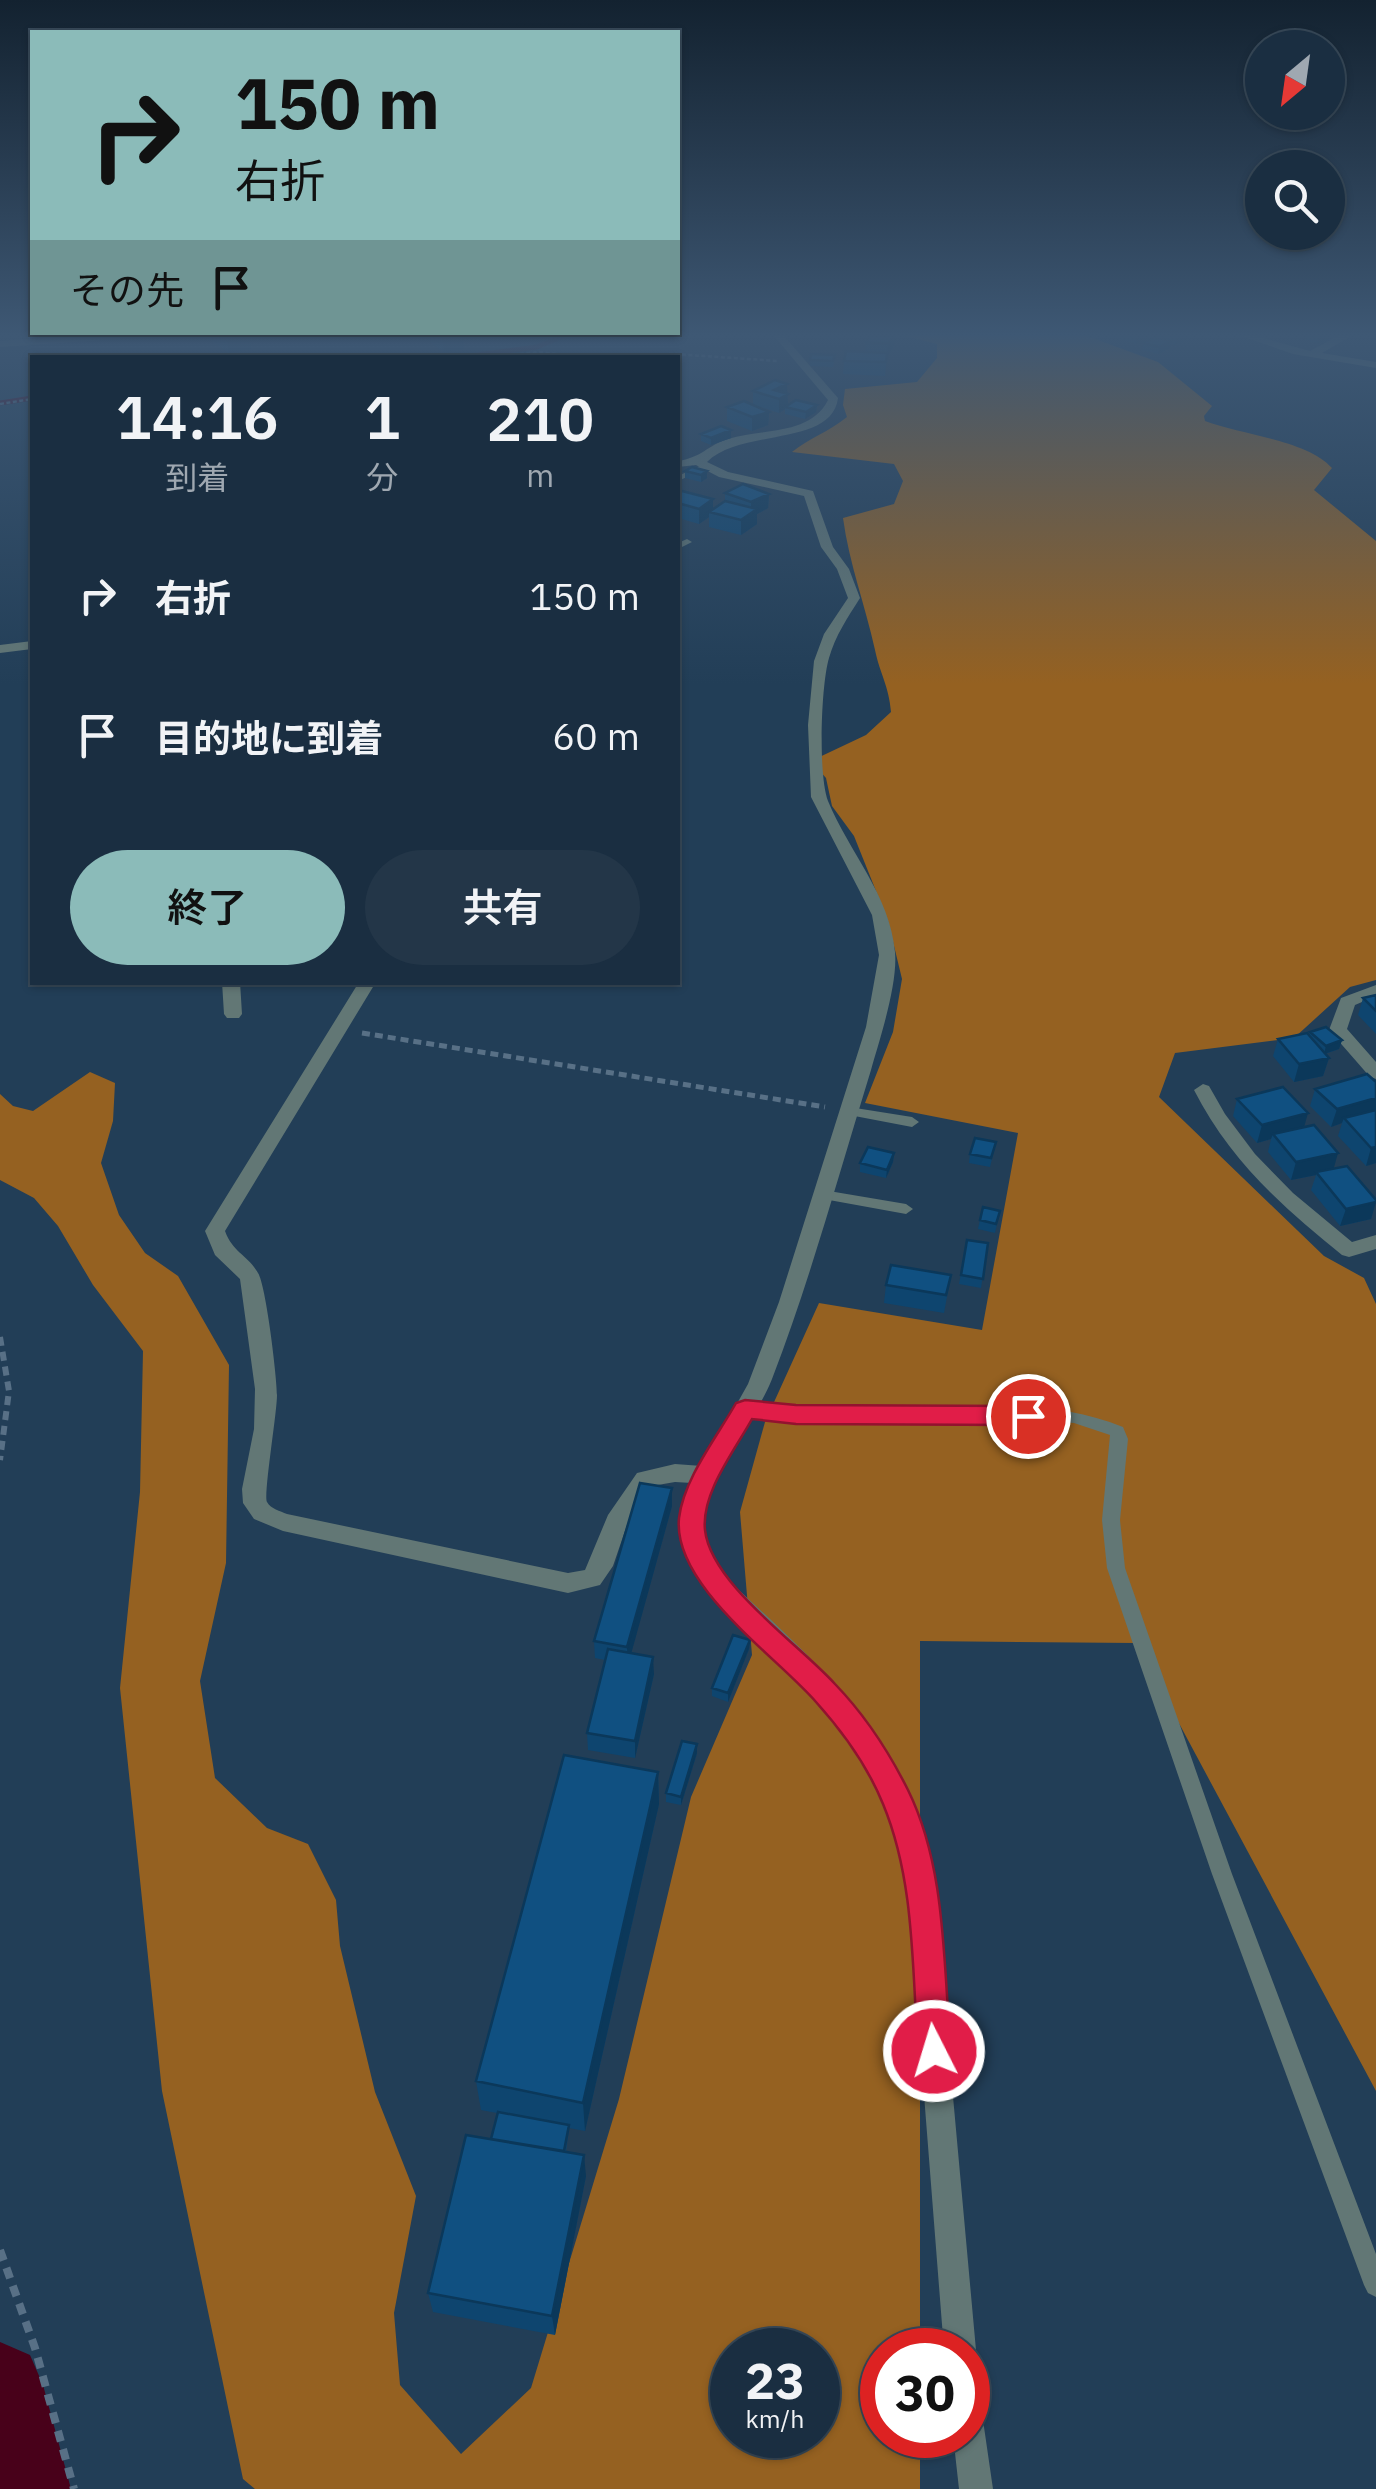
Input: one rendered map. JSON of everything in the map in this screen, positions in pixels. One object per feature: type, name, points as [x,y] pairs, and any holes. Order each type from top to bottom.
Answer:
[{"type":"street","points":[[703,464],[710,452]]},
{"type":"street","points":[[680,464],[703,464],[720,474],[767,480],[810,494],[827,547],[843,570],[854,598],[821,661],[815,725],[819,798],[880,915],[887,956],[884,988],[790,1302],[745,1409],[692,1514],[692,1531],[703,1566],[826,1693],[864,1741],[896,1798],[918,1864],[958,2328]]},
{"type":"street","points":[[0,649],[30,645]]},
{"type":"street","points":[[230,985],[233,1014]]},
{"type":"street","points":[[366,985],[215,1231],[222,1250],[250,1276],[266,1390],[263,1444],[253,1489],[254,1502],[262,1514],[283,1522],[568,1583],[592,1578],[601,1566],[616,1522],[645,1479],[675,1473],[709,1475]]},
{"type":"street","points":[[1376,990],[1347,1002],[1338,1030],[1376,1073]]},
{"type":"street","points":[[1203,1090],[1235,1142],[1275,1191],[1349,1250],[1376,1242]]},
{"type":"street","points":[[972,2458],[976,2489]]},
{"type":"lane","points":[[680,478],[703,464]]},
{"type":"lane","points":[[849,1111],[912,1122]]},
{"type":"lane","points":[[823,1195],[906,1209]]},
{"type":"lane","points":[[745,1409],[796,1414],[1009,1414],[1090,1420],[1117,1431],[1120,1439],[1109,1499],[1109,1536],[1116,1568],[1222,1874],[1376,2285]]},
{"type":"path","points":[[339,1030],[849,1111]]},
{"type":"path","points":[[0,1337],[8,1391],[0,1460]]},
{"type":"path","points":[[0,2250],[35,2348],[74,2489]]},
{"type":"shaded area","points":[[793,452],[1309,452],[1332,468],[1314,490],[1376,541],[1376,980],[1350,987],[1294,1038],[1175,1053],[1159,1097],[1324,1256],[1364,1278],[1376,1304],[1376,2091],[1136,1643],[920,1641],[920,2328],[860,2328],[860,2458],[920,2458],[920,2489],[255,2489],[243,2479],[162,2091],[120,1688],[140,1492],[143,1351],[93,1285],[58,1226],[34,1198],[0,1180],[0,1094],[13,1106],[33,1111],[90,1072],[115,1083],[113,1121],[101,1163],[119,1215],[145,1253],[178,1276],[229,1365],[226,1563],[200,1681],[215,1778],[267,1828],[308,1844],[336,1900],[340,1946],[375,2092],[416,2196],[394,2313],[400,2385],[461,2454],[531,2388],[619,2099],[691,1797],[752,1655],[740,1512],[765,1422],[819,1303],[982,1330],[1018,1133],[865,1103],[893,1032],[902,979],[888,921],[854,836],[832,806],[826,778],[811,761],[866,735],[891,712],[843,518],[894,504],[903,481],[894,464]]},
{"type":"building","points":[[692,467],[707,471],[701,475],[685,471]]},
{"type":"building","points":[[743,484],[769,494],[751,502],[725,493]]},
{"type":"building","points":[[680,491],[713,499],[699,509],[680,504]]},
{"type":"building","points":[[725,501],[757,509],[741,520],[709,512]]},
{"type":"building","points":[[1376,995],[1376,1011],[1363,998]]},
{"type":"building","points":[[1326,1027],[1342,1040],[1326,1046],[1310,1032]]},
{"type":"building","points":[[1307,1033],[1329,1058],[1299,1064],[1278,1039]]},
{"type":"building","points":[[1367,1074],[1376,1082],[1376,1098],[1337,1109],[1315,1089]]},
{"type":"building","points":[[1283,1087],[1308,1113],[1262,1125],[1237,1099]]},
{"type":"building","points":[[1376,1110],[1376,1147],[1371,1148],[1344,1118]]},
{"type":"building","points":[[1314,1125],[1338,1153],[1296,1162],[1273,1134]]},
{"type":"building","points":[[975,1138],[996,1142],[991,1158],[970,1154]]},
{"type":"building","points":[[868,1147],[894,1153],[887,1170],[860,1163]]},
{"type":"building","points":[[1347,1166],[1376,1202],[1346,1209],[1316,1172]]},
{"type":"building","points":[[983,1207],[1000,1211],[996,1224],[980,1220]]},
{"type":"building","points":[[967,1240],[988,1243],[983,1279],[961,1275]]},
{"type":"building","points":[[891,1265],[951,1275],[946,1295],[886,1285]]},
{"type":"building","points":[[640,1483],[672,1488],[627,1647],[594,1641]]},
{"type":"building","points":[[733,1635],[750,1640],[728,1693],[712,1688]]},
{"type":"building","points":[[608,1649],[653,1657],[635,1741],[587,1733]]},
{"type":"building","points":[[682,1741],[697,1744],[681,1797],[666,1793]]},
{"type":"building","points":[[564,1755],[658,1772],[583,2103],[476,2081]]},
{"type":"building","points":[[498,2112],[569,2125],[564,2151],[491,2139]]},
{"type":"building","points":[[466,2135],[584,2155],[552,2316],[428,2293]]},
{"type":"waterway","points":[[0,2385],[27,2489]]},
{"type":"route","points":[[934,2051],[918,1864],[896,1798],[864,1741],[826,1693],[703,1566],[692,1531],[692,1514],[700,1490],[745,1409],[796,1414],[1028,1416]]}]
